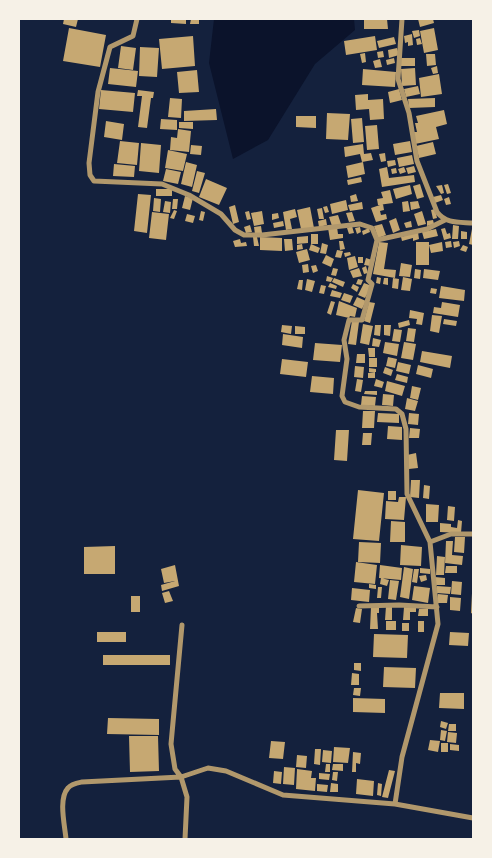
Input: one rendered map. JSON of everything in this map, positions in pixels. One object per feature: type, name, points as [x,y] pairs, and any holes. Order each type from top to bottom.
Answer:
[{"type":"street","points":[[137,19],[133,36],[110,47],[98,92],[89,163],[90,175],[94,181],[162,184],[189,195],[221,214],[235,230],[244,235],[262,235],[360,224],[372,228],[378,240],[368,280],[372,284],[362,320],[349,320],[344,340],[347,358],[342,396],[351,406],[396,409],[402,414],[406,429],[407,494],[430,542],[438,624],[402,757],[395,804]]},
{"type":"street","points":[[402,19],[398,79],[408,113],[416,161],[437,212],[445,220]]},
{"type":"street","points":[[378,240],[427,229],[445,220],[473,223]]},
{"type":"street","points":[[430,542],[451,534],[473,534]]},
{"type":"street","points":[[359,606],[399,604],[437,607]]},
{"type":"street","points":[[182,625],[171,744],[175,769],[181,777],[187,797],[185,839]]},
{"type":"street","points":[[66,839],[64,800],[69,786],[82,782],[181,777],[202,770],[216,769],[283,794],[395,804],[473,818]]},
{"type":"water","points":[[214,19],[354,19],[355,30],[315,64],[268,140],[233,159],[209,63]]},
{"type":"building","points":[[64,19],[78,19],[76,27],[63,24]]},
{"type":"building","points":[[171,19],[186,19],[186,24],[171,23]]},
{"type":"building","points":[[191,19],[199,19],[199,24],[190,24]]},
{"type":"building","points":[[364,19],[387,19],[388,29],[364,29]]},
{"type":"building","points":[[418,19],[433,19],[434,23],[420,27]]},
{"type":"building","points":[[69,28],[106,35],[100,67],[63,61]]},
{"type":"building","points":[[434,28],[438,50],[424,53],[420,31]]},
{"type":"building","points":[[419,30],[420,36],[414,38],[412,31]]},
{"type":"building","points":[[412,34],[413,45],[408,46],[408,42],[405,43],[404,36]]},
{"type":"building","points":[[193,36],[195,66],[162,69],[159,39]]},
{"type":"building","points":[[375,36],[377,50],[346,55],[344,41]]},
{"type":"building","points":[[394,37],[396,44],[379,48],[377,41]]},
{"type":"building","points":[[420,38],[422,44],[417,45],[416,39]]},
{"type":"building","points":[[121,46],[136,48],[133,70],[118,68]]},
{"type":"building","points":[[140,47],[159,48],[157,77],[139,76]]},
{"type":"building","points":[[397,48],[399,55],[389,58],[388,50]]},
{"type":"building","points":[[383,51],[384,57],[378,58],[377,52]]},
{"type":"building","points":[[365,53],[366,62],[362,63],[360,54]]},
{"type":"building","points":[[426,54],[435,54],[436,65],[427,66]]},
{"type":"building","points":[[394,58],[395,63],[387,65],[386,60]]},
{"type":"building","points":[[401,58],[415,58],[415,66],[401,66]]},
{"type":"building","points":[[380,59],[382,67],[375,68],[373,61]]},
{"type":"building","points":[[437,66],[438,73],[433,74],[431,68]]},
{"type":"building","points":[[110,68],[138,71],[136,87],[108,84]]},
{"type":"building","points":[[415,68],[416,85],[402,86],[401,69]]},
{"type":"building","points":[[363,69],[396,72],[395,87],[362,85]]},
{"type":"building","points":[[197,70],[199,92],[179,93],[177,72]]},
{"type":"building","points":[[439,74],[442,94],[421,97],[419,78]]},
{"type":"building","points":[[418,86],[420,94],[406,97],[404,89]]},
{"type":"building","points":[[399,89],[402,100],[390,103],[388,92]]},
{"type":"building","points":[[101,90],[135,93],[133,112],[99,109]]},
{"type":"building","points":[[138,90],[154,92],[153,98],[151,98],[147,128],[138,127],[142,96],[137,96]]},
{"type":"building","points":[[368,94],[368,100],[383,99],[384,119],[370,120],[369,109],[356,110],[355,95]]},
{"type":"building","points":[[170,98],[182,99],[181,118],[168,117]]},
{"type":"building","points":[[435,98],[435,107],[409,108],[408,99]]},
{"type":"building","points":[[216,109],[217,120],[184,121],[184,111]]},
{"type":"building","points":[[444,110],[447,124],[436,127],[439,139],[415,144],[413,132],[417,132],[415,123],[418,123],[416,116]]},
{"type":"building","points":[[327,113],[350,114],[348,140],[326,139]]},
{"type":"building","points":[[296,116],[316,116],[316,128],[296,127]]},
{"type":"building","points":[[362,118],[364,142],[353,143],[351,119]]},
{"type":"building","points":[[161,119],[177,120],[177,130],[160,129]]},
{"type":"building","points":[[106,121],[124,124],[122,140],[104,137]]},
{"type":"building","points":[[179,122],[193,122],[193,129],[179,128]]},
{"type":"building","points":[[377,125],[379,149],[367,150],[365,126]]},
{"type":"building","points":[[178,129],[191,131],[189,152],[170,150],[171,137],[177,138]]},
{"type":"building","points":[[120,141],[139,143],[137,165],[117,163]]},
{"type":"building","points":[[410,141],[412,152],[395,155],[393,144]]},
{"type":"building","points":[[433,142],[436,154],[419,158],[416,146]]},
{"type":"building","points":[[141,143],[161,145],[159,173],[139,171]]},
{"type":"building","points":[[363,144],[364,154],[371,153],[373,160],[362,162],[360,154],[345,157],[344,147]]},
{"type":"building","points":[[191,145],[202,146],[201,155],[190,154]]},
{"type":"building","points":[[168,150],[187,154],[183,171],[165,168]]},
{"type":"building","points":[[385,153],[386,161],[381,162],[379,154]]},
{"type":"building","points":[[412,155],[414,164],[399,167],[397,158]]},
{"type":"building","points":[[395,160],[396,165],[388,167],[387,161]]},
{"type":"building","points":[[186,162],[197,165],[192,187],[181,184]]},
{"type":"building","points":[[363,162],[365,174],[348,178],[346,166]]},
{"type":"building","points":[[114,164],[135,166],[134,177],[113,176]]},
{"type":"building","points":[[414,166],[416,172],[408,174],[406,168]]},
{"type":"building","points":[[387,167],[389,178],[414,175],[415,182],[382,187],[379,169]]},
{"type":"building","points":[[404,167],[406,172],[400,174],[398,169]]},
{"type":"building","points":[[396,168],[397,173],[392,174],[391,169]]},
{"type":"building","points":[[166,169],[181,172],[178,184],[163,181]]},
{"type":"building","points":[[197,171],[205,173],[199,193],[192,191]]},
{"type":"building","points":[[361,177],[362,182],[348,185],[347,180]]},
{"type":"building","points":[[206,179],[227,188],[219,205],[199,197]]},
{"type":"building","points":[[420,184],[424,197],[417,199],[413,186]]},
{"type":"building","points":[[448,184],[451,193],[447,194],[444,185]]},
{"type":"building","points":[[410,185],[412,194],[396,199],[393,189]]},
{"type":"building","points":[[442,185],[444,193],[441,194],[436,186]]},
{"type":"building","points":[[156,189],[172,189],[172,196],[156,196]]},
{"type":"building","points":[[390,190],[393,203],[378,205],[377,199],[383,198],[381,192]]},
{"type":"building","points":[[138,194],[151,195],[147,233],[134,231]]},
{"type":"building","points":[[356,194],[358,201],[351,202],[350,196]]},
{"type":"building","points":[[441,195],[443,200],[435,203],[433,197]]},
{"type":"building","points":[[185,196],[193,198],[190,210],[182,208]]},
{"type":"building","points":[[449,197],[451,204],[446,205],[444,199]]},
{"type":"building","points":[[154,198],[161,199],[160,212],[153,211]]},
{"type":"building","points":[[173,199],[178,199],[177,209],[172,209]]},
{"type":"building","points":[[346,200],[348,210],[332,214],[330,204]]},
{"type":"building","points":[[165,201],[171,202],[170,213],[163,212]]},
{"type":"building","points":[[408,201],[410,211],[403,212],[402,202]]},
{"type":"building","points":[[418,201],[420,208],[411,210],[410,202]]},
{"type":"building","points":[[362,202],[363,209],[350,211],[348,205]]},
{"type":"building","points":[[383,204],[384,210],[380,211],[381,215],[386,214],[387,219],[376,222],[371,208]]},
{"type":"building","points":[[235,205],[239,222],[233,224],[229,207]]},
{"type":"building","points":[[327,206],[329,212],[325,213],[323,207]]},
{"type":"building","points":[[310,207],[314,228],[301,229],[297,210]]},
{"type":"building","points":[[322,208],[324,219],[319,219],[317,209]]},
{"type":"building","points":[[295,209],[297,217],[290,219],[292,229],[286,230],[283,212]]},
{"type":"building","points":[[435,209],[437,218],[433,219],[431,210]]},
{"type":"building","points":[[174,210],[177,211],[174,219],[170,218]]},
{"type":"building","points":[[201,211],[205,212],[203,221],[199,220]]},
{"type":"building","points":[[249,211],[251,219],[247,220],[245,212]]},
{"type":"building","points":[[262,211],[264,224],[254,226],[251,213]]},
{"type":"building","points":[[422,211],[426,224],[418,226],[414,214]]},
{"type":"building","points":[[152,212],[169,214],[166,240],[149,238]]},
{"type":"building","points":[[352,212],[355,221],[349,222],[346,213]]},
{"type":"building","points":[[278,213],[279,218],[272,220],[272,214]]},
{"type":"building","points":[[187,214],[195,216],[193,223],[185,221]]},
{"type":"building","points":[[338,215],[341,224],[332,226],[329,217]]},
{"type":"building","points":[[396,218],[400,230],[393,233],[389,221]]},
{"type":"building","points":[[326,219],[327,225],[319,227],[318,221]]},
{"type":"building","points":[[433,220],[434,224],[427,226],[427,221]]},
{"type":"building","points":[[283,221],[284,226],[274,228],[273,223]]},
{"type":"building","points":[[411,221],[412,227],[406,228],[404,223]]},
{"type":"building","points":[[382,224],[386,235],[378,238],[374,226]]},
{"type":"building","points":[[250,225],[252,232],[246,233],[244,227]]},
{"type":"building","points":[[453,225],[459,226],[458,239],[452,239]]},
{"type":"building","points":[[261,226],[262,233],[255,234],[254,227]]},
{"type":"building","points":[[352,226],[354,233],[349,234],[347,228]]},
{"type":"building","points":[[337,227],[338,234],[343,234],[343,238],[330,240],[328,228]]},
{"type":"building","points":[[360,227],[361,232],[357,234],[355,228]]},
{"type":"building","points":[[369,228],[370,232],[363,235],[362,231]]},
{"type":"building","points":[[445,228],[447,234],[450,233],[451,238],[444,240],[441,229]]},
{"type":"building","points":[[436,229],[438,236],[424,239],[422,232]]},
{"type":"building","points":[[473,229],[473,245],[469,244]]},
{"type":"building","points":[[461,231],[467,232],[467,239],[461,239]]},
{"type":"building","points":[[418,232],[419,239],[413,241],[413,238],[402,241],[401,237]]},
{"type":"building","points":[[311,234],[318,234],[318,244],[311,244]]},
{"type":"building","points":[[308,236],[308,243],[297,244],[297,237]]},
{"type":"building","points":[[253,237],[257,237],[259,246],[254,246]]},
{"type":"building","points":[[260,237],[282,238],[282,251],[260,250]]},
{"type":"building","points":[[240,239],[241,243],[246,242],[247,246],[235,247],[233,241]]},
{"type":"building","points":[[284,239],[292,239],[293,250],[285,251]]},
{"type":"building","points":[[339,241],[343,241],[345,249],[340,250]]},
{"type":"building","points":[[451,241],[452,247],[446,248],[445,242]]},
{"type":"building","points":[[459,241],[460,246],[454,248],[453,242]]},
{"type":"building","points":[[379,242],[388,243],[384,269],[396,270],[395,278],[373,274]]},
{"type":"building","points":[[416,242],[429,242],[429,265],[416,265]]},
{"type":"building","points":[[442,242],[443,251],[431,253],[429,245]]},
{"type":"building","points":[[322,243],[328,245],[326,254],[320,253]]},
{"type":"building","points":[[302,244],[303,249],[297,250],[297,245]]},
{"type":"building","points":[[311,244],[320,248],[318,253],[309,250]]},
{"type":"building","points":[[463,245],[468,247],[466,252],[460,250]]},
{"type":"building","points":[[307,249],[310,260],[299,263],[296,252]]},
{"type":"building","points":[[337,250],[343,251],[341,258],[335,257]]},
{"type":"building","points":[[350,252],[351,255],[345,257],[344,253]]},
{"type":"building","points":[[326,255],[334,259],[331,267],[322,263]]},
{"type":"building","points":[[355,256],[358,267],[349,270],[347,258]]},
{"type":"building","points":[[358,257],[363,257],[363,263],[358,263]]},
{"type":"building","points":[[366,258],[372,260],[370,266],[364,265]]},
{"type":"building","points":[[401,263],[412,265],[410,277],[399,276]]},
{"type":"building","points":[[308,264],[309,272],[303,273],[302,265]]},
{"type":"building","points":[[316,265],[318,271],[313,273],[311,266]]},
{"type":"building","points":[[366,266],[368,273],[364,274],[362,268]]},
{"type":"building","points":[[333,268],[338,269],[336,276],[331,275]]},
{"type":"building","points":[[359,268],[362,276],[353,278],[350,271]]},
{"type":"building","points":[[415,269],[421,270],[420,279],[414,278]]},
{"type":"building","points":[[424,269],[440,271],[438,280],[423,278]]},
{"type":"building","points":[[327,276],[333,278],[331,282],[326,281]]},
{"type":"building","points":[[377,277],[381,278],[380,284],[376,283]]},
{"type":"building","points":[[403,277],[412,279],[410,291],[401,290]]},
{"type":"building","points":[[334,278],[345,282],[343,287],[332,282]]},
{"type":"building","points":[[384,278],[388,278],[388,285],[383,284]]},
{"type":"building","points":[[393,278],[399,279],[398,289],[392,288]]},
{"type":"building","points":[[307,279],[315,281],[312,292],[305,290]]},
{"type":"building","points":[[358,279],[363,280],[361,285],[356,284]]},
{"type":"building","points":[[299,280],[303,280],[302,290],[297,289]]},
{"type":"building","points":[[330,283],[337,286],[336,289],[328,287]]},
{"type":"building","points":[[364,283],[372,286],[365,298],[358,295]]},
{"type":"building","points":[[353,284],[359,287],[357,292],[351,288]]},
{"type":"building","points":[[321,285],[326,286],[324,294],[319,293]]},
{"type":"building","points":[[441,286],[465,290],[464,301],[439,298]]},
{"type":"building","points":[[431,288],[437,289],[436,294],[430,293]]},
{"type":"building","points":[[332,290],[342,293],[340,298],[330,296]]},
{"type":"building","points":[[344,293],[353,296],[350,303],[341,300]]},
{"type":"building","points":[[357,297],[366,301],[362,309],[353,305]]},
{"type":"building","points":[[331,301],[335,302],[331,315],[327,313]]},
{"type":"building","points":[[339,301],[357,308],[355,317],[350,316],[349,318],[336,315]]},
{"type":"building","points":[[369,302],[375,303],[370,323],[364,321]]},
{"type":"building","points":[[442,302],[460,305],[458,317],[433,313],[434,307],[441,308]]},
{"type":"building","points":[[410,310],[424,313],[422,325],[416,324],[417,319],[409,318]]},
{"type":"building","points":[[432,315],[442,316],[439,333],[430,331]]},
{"type":"building","points":[[444,319],[457,321],[456,326],[443,324]]},
{"type":"building","points":[[409,320],[410,325],[399,328],[398,323]]},
{"type":"building","points":[[352,321],[359,322],[356,345],[348,344]]},
{"type":"building","points":[[363,324],[373,326],[369,345],[360,343]]},
{"type":"building","points":[[282,325],[292,326],[291,334],[281,332]]},
{"type":"building","points":[[375,325],[381,325],[380,336],[374,335]]},
{"type":"building","points":[[384,325],[391,325],[390,336],[384,335]]},
{"type":"building","points":[[295,326],[305,327],[305,334],[295,334]]},
{"type":"building","points":[[408,328],[416,329],[414,342],[406,341]]},
{"type":"building","points":[[394,329],[402,330],[400,342],[392,341]]},
{"type":"building","points":[[283,334],[303,337],[302,348],[282,345]]},
{"type":"building","points":[[373,338],[381,340],[379,347],[372,346]]},
{"type":"building","points":[[385,342],[399,344],[397,356],[383,353]]},
{"type":"building","points":[[404,342],[416,344],[413,360],[401,358]]},
{"type":"building","points":[[315,343],[342,345],[340,362],[313,360]]},
{"type":"building","points":[[368,348],[375,348],[375,357],[369,357]]},
{"type":"building","points":[[422,351],[452,356],[450,368],[420,362]]},
{"type":"building","points":[[357,354],[365,354],[365,363],[356,363]]},
{"type":"building","points":[[388,357],[397,359],[395,368],[386,366]]},
{"type":"building","points":[[369,358],[377,358],[377,367],[369,367]]},
{"type":"building","points":[[282,359],[308,362],[306,377],[280,374]]},
{"type":"building","points":[[398,362],[411,365],[409,374],[396,371]]},
{"type":"building","points":[[418,365],[433,369],[431,378],[416,374]]},
{"type":"building","points":[[355,366],[364,367],[363,378],[354,377]]},
{"type":"building","points":[[385,367],[393,370],[391,376],[383,373]]},
{"type":"building","points":[[369,368],[376,369],[376,372],[369,372]]},
{"type":"building","points":[[375,372],[375,378],[368,378],[368,373]]},
{"type":"building","points":[[397,374],[408,377],[407,383],[395,380]]},
{"type":"building","points":[[312,376],[334,378],[333,394],[310,392]]},
{"type":"building","points":[[357,379],[363,380],[361,392],[355,391]]},
{"type":"building","points":[[376,379],[384,382],[382,388],[374,386]]},
{"type":"building","points":[[387,381],[405,386],[402,396],[385,391]]},
{"type":"building","points":[[412,386],[421,388],[418,400],[410,398]]},
{"type":"building","points":[[365,391],[377,391],[377,395],[364,394]]},
{"type":"building","points":[[383,394],[394,395],[393,406],[382,405]]},
{"type":"building","points":[[362,396],[376,397],[375,406],[361,405]]},
{"type":"building","points":[[407,398],[418,401],[415,411],[405,409]]},
{"type":"building","points":[[363,411],[375,411],[374,428],[362,428]]},
{"type":"building","points":[[378,413],[399,414],[399,423],[377,422]]},
{"type":"building","points":[[409,413],[419,414],[418,425],[408,424]]},
{"type":"building","points":[[388,426],[402,427],[402,440],[387,439]]},
{"type":"building","points":[[410,428],[420,429],[419,438],[409,438]]},
{"type":"building","points":[[336,430],[349,430],[347,461],[334,460]]},
{"type":"building","points":[[363,433],[372,433],[371,445],[362,445]]},
{"type":"building","points":[[416,453],[418,468],[409,469],[407,455]]},
{"type":"building","points":[[411,480],[420,480],[419,498],[410,497]]},
{"type":"building","points":[[424,485],[430,486],[429,499],[423,498]]},
{"type":"building","points":[[358,490],[384,493],[379,541],[353,539]]},
{"type":"building","points":[[388,491],[396,491],[396,500],[388,500]]},
{"type":"building","points":[[399,497],[406,497],[404,520],[385,519],[386,501],[398,502]]},
{"type":"building","points":[[426,504],[439,505],[438,522],[426,522]]},
{"type":"building","points":[[448,506],[455,507],[454,521],[447,520]]},
{"type":"building","points":[[458,520],[462,521],[461,533],[440,532],[440,523],[451,524],[451,527],[457,528]]},
{"type":"building","points":[[391,521],[405,522],[405,542],[390,542]]},
{"type":"building","points":[[455,537],[465,537],[464,553],[454,552]]},
{"type":"building","points":[[446,541],[453,541],[452,555],[463,556],[462,565],[445,563]]},
{"type":"building","points":[[359,542],[381,543],[380,563],[358,562]]},
{"type":"building","points":[[401,545],[422,547],[421,566],[400,565]]},
{"type":"building","points":[[115,546],[115,574],[84,574],[84,547]]},
{"type":"building","points":[[437,556],[445,557],[444,575],[436,575]]},
{"type":"building","points":[[356,562],[377,565],[375,584],[354,582]]},
{"type":"building","points":[[175,565],[179,586],[162,591],[161,585],[175,581],[164,583],[161,569]]},
{"type":"building","points":[[380,565],[402,568],[401,580],[379,578]]},
{"type":"building","points":[[446,566],[457,566],[457,573],[445,573]]},
{"type":"building","points":[[404,567],[413,569],[409,599],[400,597]]},
{"type":"building","points":[[420,568],[430,569],[430,574],[420,573]]},
{"type":"building","points":[[414,569],[419,569],[417,583],[412,582]]},
{"type":"building","points":[[426,575],[427,580],[421,582],[419,576]]},
{"type":"building","points":[[435,577],[445,578],[445,585],[435,585]]},
{"type":"building","points":[[381,578],[389,580],[387,586],[380,584]]},
{"type":"building","points":[[390,580],[399,581],[396,600],[388,599]]},
{"type":"building","points":[[452,581],[462,582],[461,595],[451,594]]},
{"type":"building","points":[[369,584],[376,585],[376,589],[369,588]]},
{"type":"building","points":[[414,586],[430,588],[428,603],[412,600]]},
{"type":"building","points":[[437,586],[451,587],[450,594],[437,593]]},
{"type":"building","points":[[378,587],[382,587],[381,598],[377,598]]},
{"type":"building","points":[[352,588],[370,590],[369,602],[351,600]]},
{"type":"building","points":[[169,591],[173,601],[165,603],[162,593]]},
{"type":"building","points":[[473,593],[473,614],[471,613]]},
{"type":"building","points":[[438,594],[448,595],[447,603],[437,603]]},
{"type":"building","points":[[131,596],[140,596],[140,612],[131,612]]},
{"type":"building","points":[[450,597],[461,598],[460,611],[450,610]]},
{"type":"building","points":[[386,606],[392,607],[392,620],[385,620]]},
{"type":"building","points":[[371,607],[379,607],[379,613],[377,613],[378,629],[370,629]]},
{"type":"building","points":[[404,607],[416,608],[416,612],[410,612],[410,620],[403,620]]},
{"type":"building","points":[[356,608],[362,609],[360,623],[353,622]]},
{"type":"building","points":[[419,609],[428,609],[428,616],[418,616]]},
{"type":"building","points":[[386,621],[396,621],[396,630],[386,630]]},
{"type":"building","points":[[418,621],[424,621],[424,632],[418,632]]},
{"type":"building","points":[[402,623],[409,623],[409,631],[402,631]]},
{"type":"building","points":[[97,632],[126,632],[126,642],[97,642]]},
{"type":"building","points":[[450,632],[469,633],[468,646],[449,645]]},
{"type":"building","points":[[374,634],[408,635],[407,658],[373,657]]},
{"type":"building","points":[[103,655],[170,655],[170,665],[103,665]]},
{"type":"building","points":[[354,663],[361,663],[361,671],[354,670]]},
{"type":"building","points":[[384,667],[416,668],[415,688],[383,687]]},
{"type":"building","points":[[352,673],[359,674],[359,685],[351,685]]},
{"type":"building","points":[[354,688],[361,688],[360,696],[353,695]]},
{"type":"building","points":[[440,693],[464,693],[464,709],[439,708]]},
{"type":"building","points":[[353,698],[385,699],[385,713],[353,712]]},
{"type":"building","points":[[108,718],[159,719],[159,735],[107,734]]},
{"type":"building","points":[[441,721],[448,723],[446,729],[440,727]]},
{"type":"building","points":[[449,724],[456,724],[456,731],[448,731]]},
{"type":"building","points":[[441,730],[447,731],[445,741],[440,740]]},
{"type":"building","points":[[448,732],[457,733],[456,743],[447,742]]},
{"type":"building","points":[[129,736],[158,736],[159,771],[130,772]]},
{"type":"building","points":[[430,740],[440,741],[438,752],[428,750]]},
{"type":"building","points":[[271,741],[285,742],[283,759],[269,758]]},
{"type":"building","points":[[441,743],[448,743],[448,752],[441,752]]},
{"type":"building","points":[[450,744],[459,745],[459,751],[450,750]]},
{"type":"building","points":[[334,747],[350,748],[348,763],[333,762]]},
{"type":"building","points":[[315,749],[321,749],[320,765],[314,764]]},
{"type":"building","points":[[323,750],[332,751],[331,763],[322,762]]},
{"type":"building","points":[[353,752],[361,753],[360,764],[356,763],[356,772],[352,772]]},
{"type":"building","points":[[297,755],[307,756],[306,768],[296,767]]},
{"type":"building","points":[[326,764],[330,764],[330,772],[325,772]]},
{"type":"building","points":[[333,764],[343,764],[343,771],[332,770]]},
{"type":"building","points":[[284,767],[295,768],[294,785],[283,784]]},
{"type":"building","points":[[297,769],[312,771],[311,778],[316,778],[315,791],[296,789]]},
{"type":"building","points":[[389,770],[395,771],[388,798],[382,797]]},
{"type":"building","points":[[274,771],[282,772],[281,784],[273,783]]},
{"type":"building","points":[[333,772],[338,772],[337,781],[332,780]]},
{"type":"building","points":[[319,773],[330,774],[329,780],[319,779]]},
{"type":"building","points":[[357,779],[374,781],[373,796],[356,794]]},
{"type":"building","points":[[331,783],[338,784],[338,792],[330,792]]},
{"type":"building","points":[[378,783],[382,784],[381,796],[377,795]]},
{"type":"building","points":[[317,784],[328,785],[327,792],[317,791]]}]
